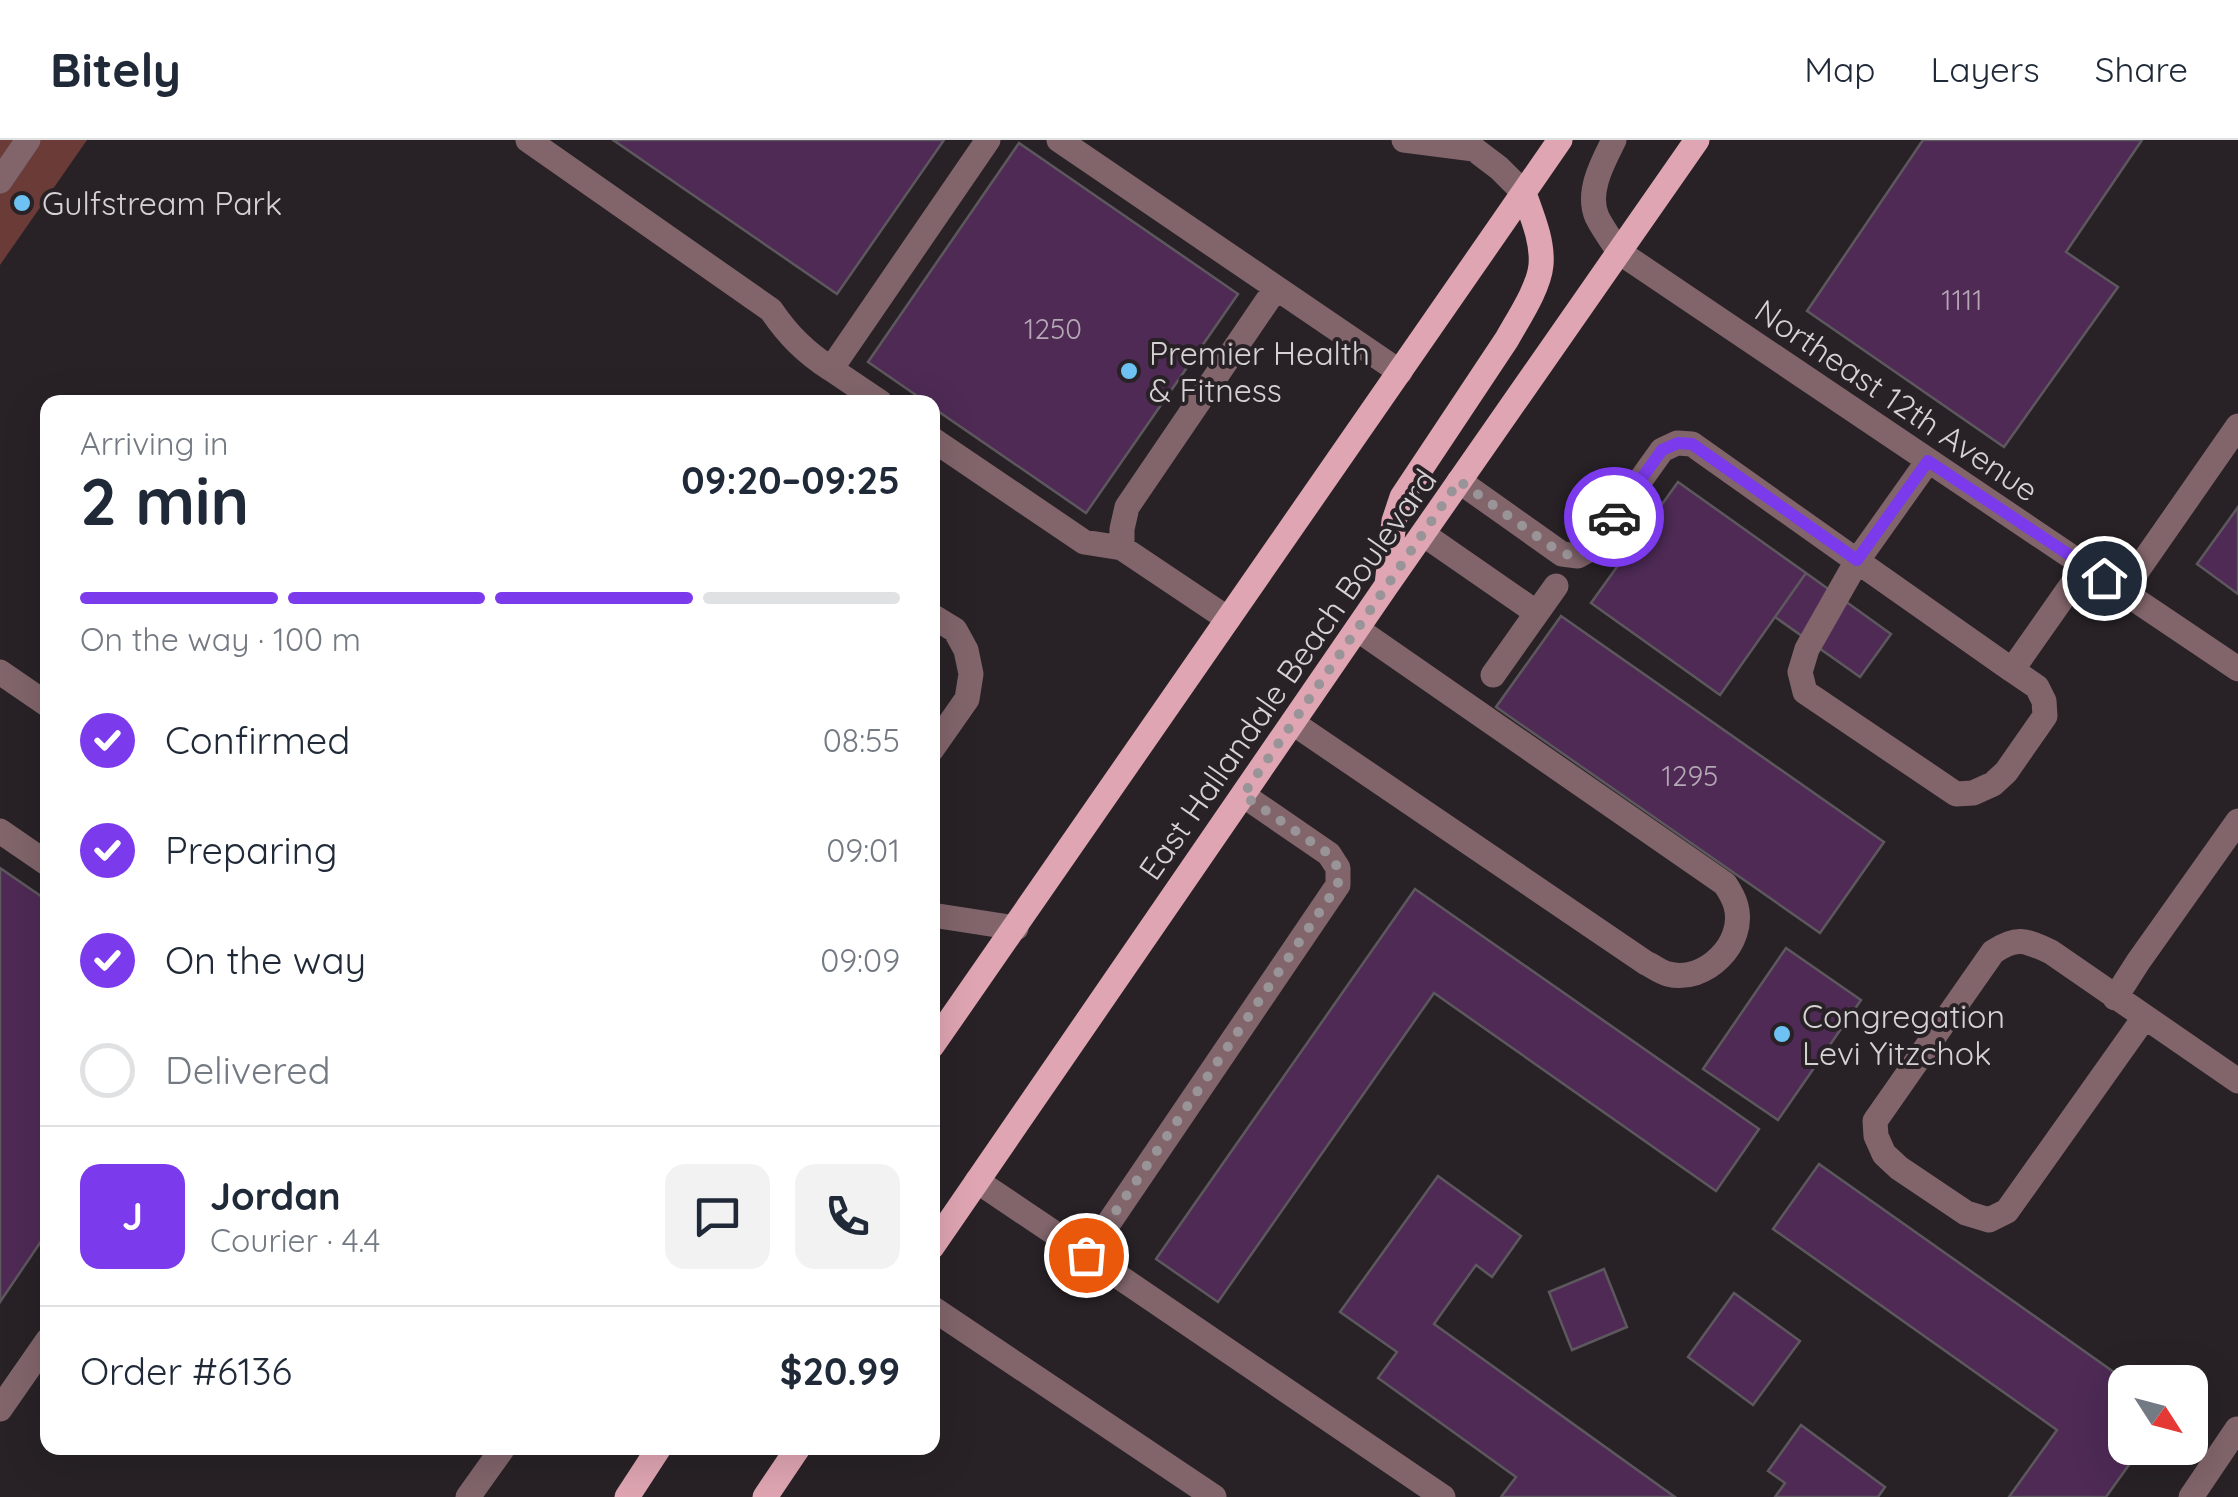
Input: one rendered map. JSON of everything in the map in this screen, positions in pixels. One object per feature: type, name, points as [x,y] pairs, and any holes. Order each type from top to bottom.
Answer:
[{"type":"main road","points":[[940,1035],[1560,140]]},
{"type":"main road","name":"East Hallandale Beach Boulevard","points":[[940,1235],[1697,140]]},
{"type":"main road","points":[[1387,585],[1394,521],[1402,496],[1507,339],[1541,267],[1539,239],[1524,194]]},
{"type":"main road","points":[[627,1497],[655,1455]]},
{"type":"main road","points":[[765,1497],[793,1455]]},
{"type":"street","points":[[0,181],[28,140]]},
{"type":"street","points":[[528,140],[772,310],[804,351],[869,395]]},
{"type":"street","points":[[830,369],[988,140]]},
{"type":"street","points":[[1059,140],[1400,372]]},
{"type":"street","points":[[1404,140],[1468,145],[1499,168],[1524,194]]},
{"type":"street","points":[[1614,140],[1602,163],[1594,195],[1597,216],[1619,252]]},
{"type":"street","name":"Northeast 12th Avenue","points":[[1619,252],[2238,669]]},
{"type":"street","points":[[1122,548],[1127,508],[1276,288]]},
{"type":"street","points":[[2123,591],[2238,426]]},
{"type":"street","points":[[940,443],[1084,542],[1122,548],[1228,619]]},
{"type":"street","points":[[1459,481],[1562,554],[1578,556],[1592,548],[1662,450],[1678,443],[1692,444],[1857,560],[2012,670],[2037,687],[2044,701],[2045,716],[2006,772],[1973,793],[1956,794],[1805,692],[1800,672],[1807,649],[1857,560],[1928,461]]},
{"type":"street","points":[[1423,534],[1536,614]]},
{"type":"street","points":[[2012,670],[2085,566]]},
{"type":"street","points":[[1494,675],[1556,586]]},
{"type":"street","points":[[940,621],[954,630],[966,650],[971,674],[967,699],[940,738]]},
{"type":"street","points":[[1293,723],[1667,974],[1690,975],[1707,969],[1724,952],[1735,933],[1737,908],[1726,884],[1357,629]]},
{"type":"street","points":[[0,672],[40,700]]},
{"type":"street","points":[[1086,1255],[1338,885],[1338,868],[1329,854],[1243,795]]},
{"type":"street","points":[[2116,998],[2238,821]]},
{"type":"street","points":[[0,832],[40,859]]},
{"type":"street","points":[[940,916],[1016,928]]},
{"type":"street","points":[[2144,1018],[2008,1211],[1989,1220],[1966,1214],[1884,1154],[1875,1121],[1992,952],[2009,941],[2030,942],[2051,952],[2238,1082]]},
{"type":"street","points":[[977,1181],[1442,1497]]},
{"type":"street","points":[[940,1313],[1214,1497]]},
{"type":"street","points":[[0,1410],[40,1352]]},
{"type":"street","points":[[2191,1497],[2238,1429]]},
{"type":"street","points":[[468,1497],[497,1455]]},
{"type":"shaded area","name":"Gulfstream Park","points":[[0,140],[87,140],[0,265]]},
{"type":"building","points":[[613,140],[944,140],[837,294]]},
{"type":"building","points":[[1923,140],[2142,140],[2066,252],[2118,287],[2004,447],[1807,311]]},
{"type":"building","points":[[1019,143],[1238,294],[1086,513],[940,413],[940,395],[916,395],[868,362]]},
{"type":"building","points":[[1678,482],[1806,573],[1720,695],[1591,603]]},
{"type":"building","points":[[2238,507],[2238,594],[2197,564]]},
{"type":"building","points":[[1806,573],[1891,634],[1860,677],[1775,617]]},
{"type":"building","points":[[1561,616],[1884,842],[1820,933],[1496,707]]},
{"type":"building","points":[[0,868],[40,896],[40,1243],[0,1302]]},
{"type":"building","points":[[1415,889],[1759,1129],[1716,1191],[1434,993],[1218,1302],[1156,1259]]},
{"type":"building","name":"Congregation Levi Yitzchok","points":[[1786,948],[1861,1000],[1778,1120],[1703,1069]]},
{"type":"building","points":[[1819,1164],[2108,1368],[2108,1465],[2129,1465],[2106,1497],[2009,1497],[2057,1430],[1773,1229]]},
{"type":"building","points":[[1438,1176],[1521,1236],[1492,1277],[1476,1265],[1434,1324],[1675,1497],[1501,1497],[1516,1477],[1378,1378],[1397,1352],[1340,1312]]},
{"type":"building","points":[[1604,1269],[1627,1327],[1572,1350],[1549,1292]]},
{"type":"building","points":[[1734,1293],[1800,1341],[1753,1405],[1688,1357]]},
{"type":"building","points":[[1801,1425],[1885,1487],[1878,1497],[1775,1497],[1785,1483],[1768,1471]]},
{"type":"way so far","points":[[1086,1255],[1338,885],[1338,868],[1329,854],[1243,795],[1459,481],[1562,554],[1578,556],[1592,548],[1614,517]]},
{"type":"place","name":"Gulfstream Park","points":[[22,203]]},
{"type":"place","name":"Premier Health & Fitness","points":[[1129,371]]},
{"type":"place","name":"Congregation Levi Yitzchok","points":[[1782,1034]]},
{"type":"route","points":[[1614,517],[1662,450],[1678,443],[1692,444],[1857,560],[1928,461],[2104,578]]}]
